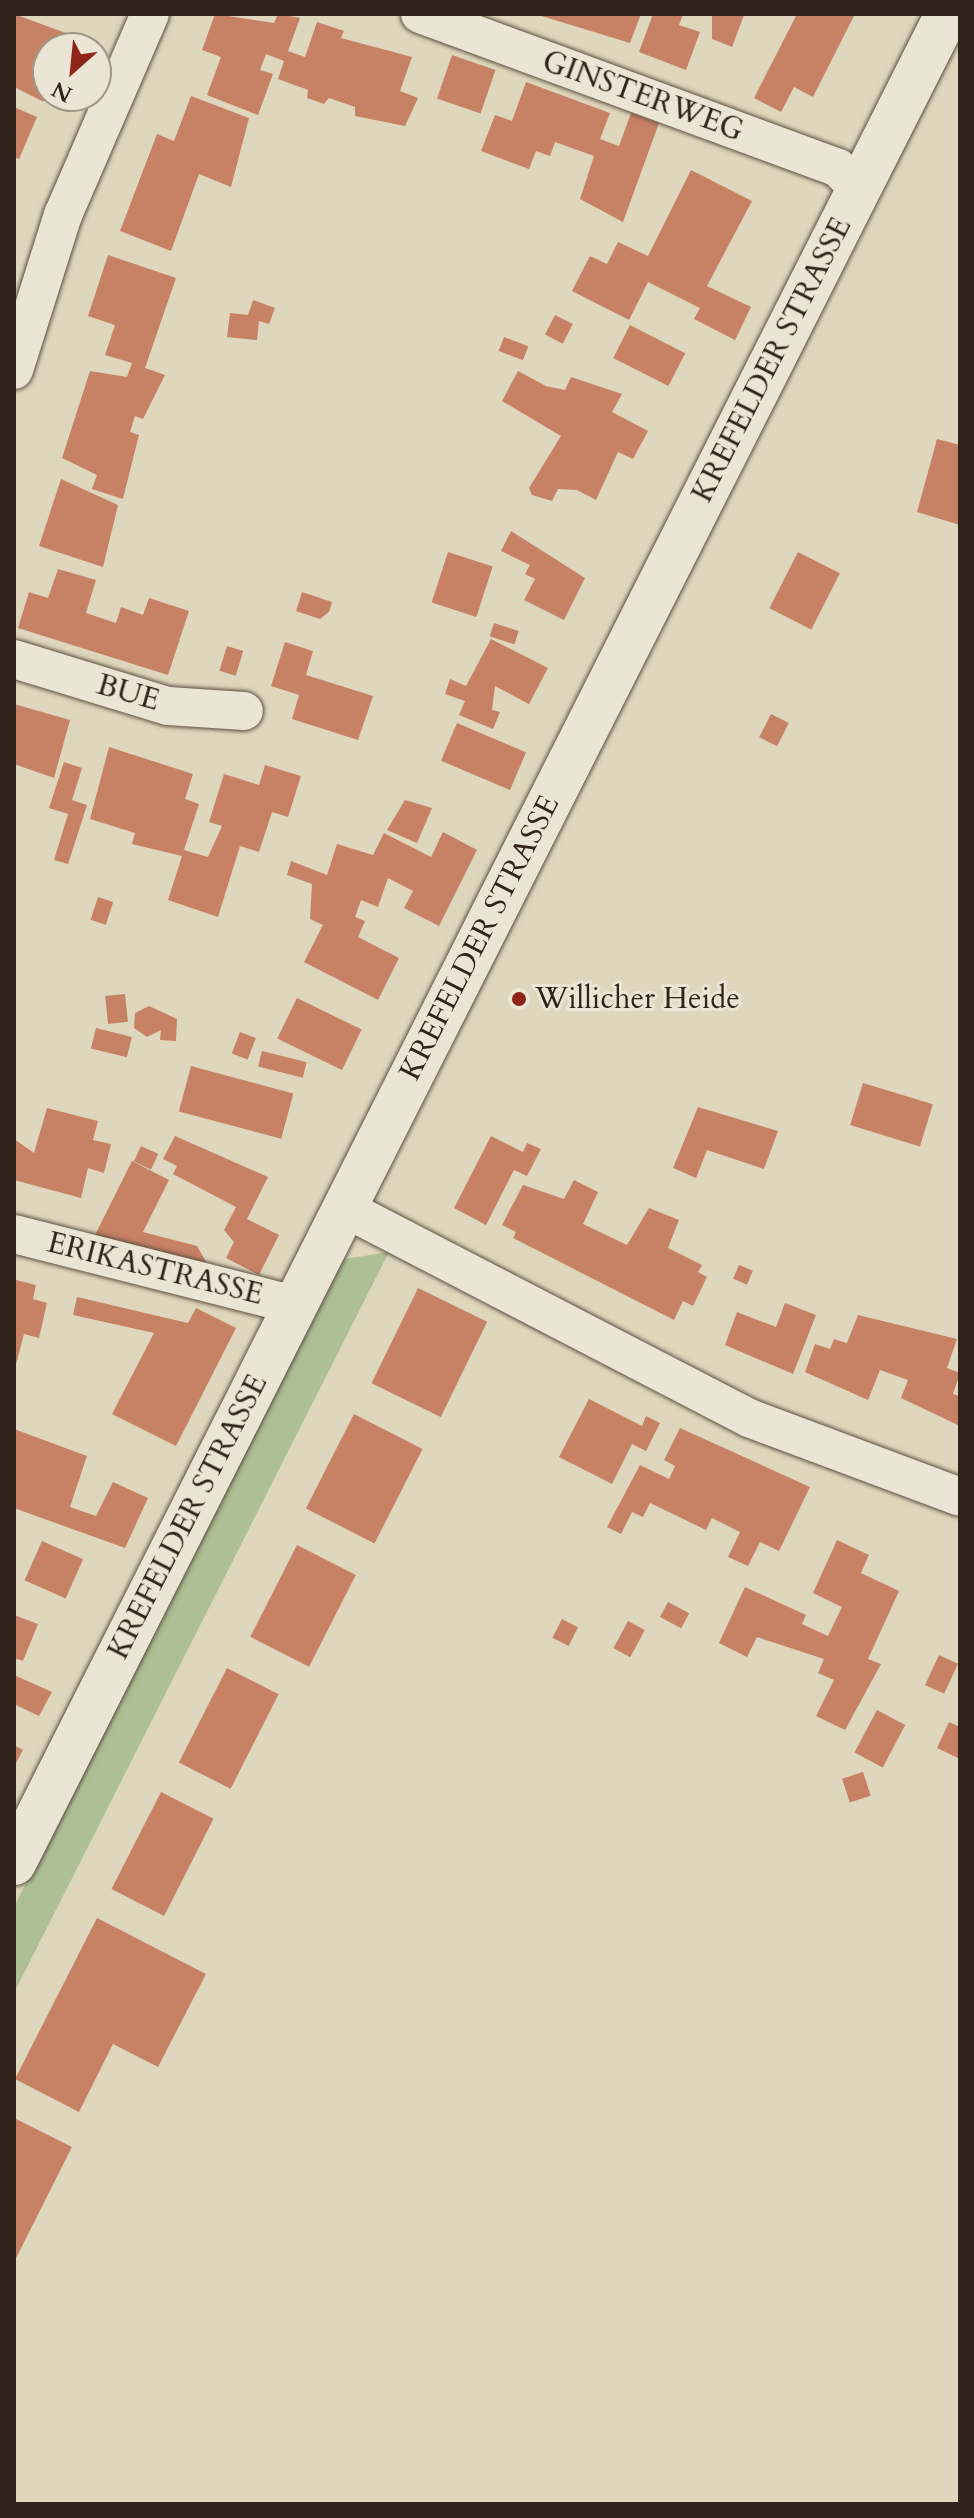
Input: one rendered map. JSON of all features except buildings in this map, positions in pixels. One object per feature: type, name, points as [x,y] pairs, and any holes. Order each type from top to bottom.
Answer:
[{"type":"main road","name":"KREFELDER STRASSE","points":[[14,1863],[947,14]]},
{"type":"street","points":[[14,370],[72,189],[150,14]]},
{"type":"street","name":"GINSTERWEG","points":[[420,14],[838,168],[859,189]]},
{"type":"street","name":"BUE","points":[[14,659],[168,706],[244,711]]},
{"type":"street","points":[[344,1208],[749,1418],[960,1497]]},
{"type":"street","name":"ERIKASTRASSE","points":[[14,1234],[295,1305]]},
{"type":"green space","points":[[389,1252],[14,1993],[14,1907],[339,1260]]},
{"type":"place","name":"Willicher Heide","points":[[519,999]]}]
